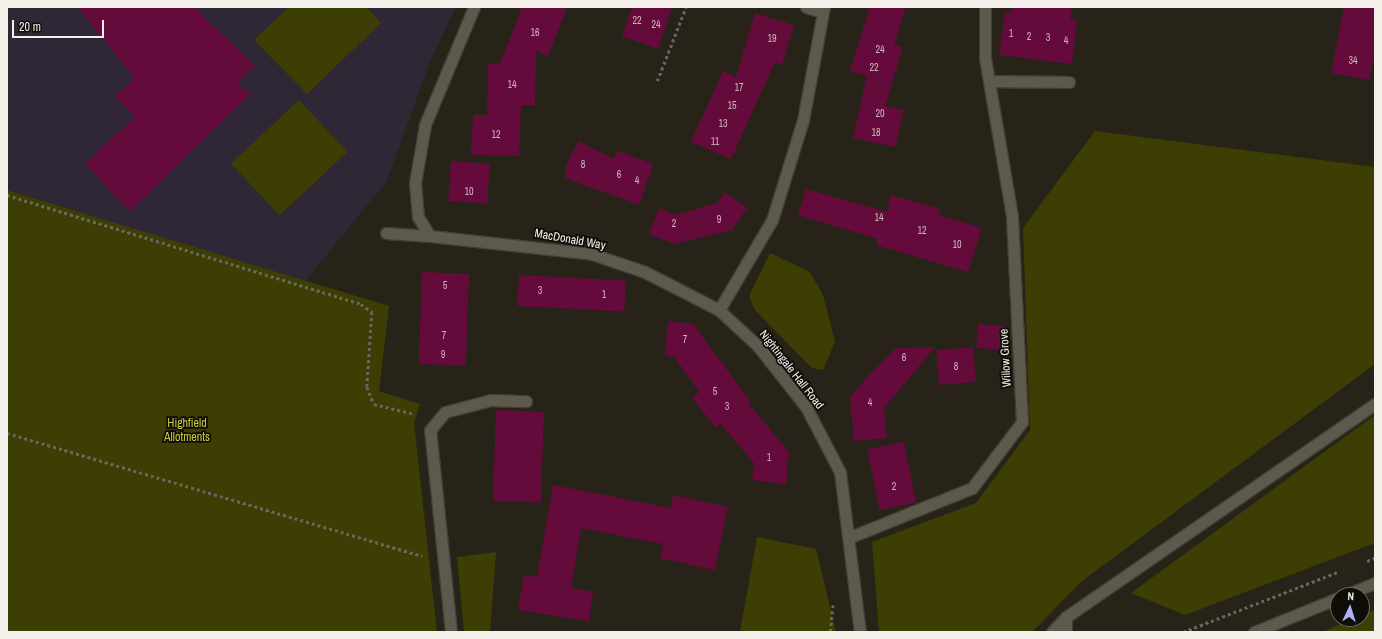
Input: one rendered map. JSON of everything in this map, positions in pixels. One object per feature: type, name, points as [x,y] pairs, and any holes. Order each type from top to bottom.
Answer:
[{"type":"street","points":[[430,236],[418,217],[415,183],[425,125],[474,7]]},
{"type":"street","points":[[719,310],[772,220],[803,120],[823,10],[806,7]]},
{"type":"street","name":"Willow Grove","points":[[850,537],[972,488],[1022,422],[1012,216],[989,81],[985,7]]},
{"type":"street","points":[[989,81],[1069,82]]},
{"type":"street","name":"MacDonald Way","points":[[386,233],[430,236],[592,254],[645,272],[719,310]]},
{"type":"street","name":"Nightingale Hall Road","points":[[719,310],[758,346],[818,426],[840,472],[850,537],[860,632]]},
{"type":"street","points":[[451,632],[442,560],[430,430],[436,419],[445,412],[491,400],[526,401]]},
{"type":"street","points":[[1052,632],[1066,617],[1375,404]]},
{"type":"street","points":[[1365,587],[1375,583]]},
{"type":"street","points":[[1254,632],[1330,601]]},
{"type":"street","points":[[1066,617],[1066,632]]},
{"type":"path","points":[[657,80],[686,7]]},
{"type":"path","points":[[7,195],[361,304],[372,312],[367,388],[374,404],[436,419]]},
{"type":"path","points":[[7,433],[404,552],[442,560]]},
{"type":"path","points":[[1360,564],[1375,558]]},
{"type":"path","points":[[1183,632],[1346,569]]},
{"type":"shaded area","points":[[7,7],[456,7],[430,61],[387,181],[305,281],[7,190]]},
{"type":"green space","points":[[289,7],[366,7],[381,23],[307,94],[254,40]]},
{"type":"green space","points":[[299,100],[347,152],[279,215],[231,163]]},
{"type":"green space","points":[[1095,131],[1375,167],[1375,364],[1082,581],[1032,632],[879,632],[872,542],[976,503],[1030,430],[1023,228]]},
{"type":"green space","name":"Highfield Allotments","points":[[7,190],[389,306],[379,391],[420,404],[414,423],[437,632],[7,632]]},
{"type":"green space","points":[[770,253],[810,272],[823,295],[835,342],[823,370],[812,368],[754,309],[749,296]]},
{"type":"green space","points":[[1375,415],[1375,543],[1185,615],[1131,593]]},
{"type":"green space","points":[[757,537],[816,549],[836,632],[740,632]]},
{"type":"green space","points":[[496,552],[490,632],[464,632],[457,557]]},
{"type":"green space","points":[[1375,610],[1375,632],[1322,632],[1334,627],[1370,627],[1370,612]]},
{"type":"building","points":[[77,7],[194,7],[255,66],[237,83],[250,94],[130,211],[85,164],[135,117],[115,96],[135,78]]},
{"type":"building","points":[[522,7],[567,7],[548,56],[536,51],[535,105],[521,105],[519,156],[471,155],[473,115],[487,115],[488,64],[500,64]]},
{"type":"building","points":[[632,7],[672,7],[658,49],[622,36]]},
{"type":"building","points":[[870,7],[906,7],[894,44],[903,47],[885,106],[904,110],[895,147],[853,138],[867,76],[850,71]]},
{"type":"building","points":[[1012,7],[1072,7],[1070,19],[1077,20],[1072,64],[999,55],[1005,12],[1012,13]]},
{"type":"building","points":[[1344,7],[1375,7],[1375,50],[1369,80],[1331,73]]},
{"type":"building","points":[[755,13],[794,25],[782,65],[775,62],[731,159],[691,142],[723,71],[736,77]]},
{"type":"building","points":[[578,141],[614,159],[617,151],[653,164],[639,205],[565,178],[565,168]]},
{"type":"building","points":[[451,161],[490,164],[487,204],[448,201]]},
{"type":"building","points":[[806,189],[887,212],[891,195],[940,209],[939,215],[982,228],[968,272],[876,245],[878,239],[798,215]]},
{"type":"building","points":[[725,192],[747,208],[732,230],[674,244],[649,234],[659,208],[676,215],[717,203]]},
{"type":"building","points":[[422,272],[469,274],[466,366],[419,364]]},
{"type":"building","points":[[519,275],[626,281],[624,312],[517,306]]},
{"type":"building","points":[[668,321],[693,324],[750,401],[748,403],[789,452],[786,484],[752,480],[754,463],[721,424],[716,428],[692,398],[699,392],[674,356],[665,355]]},
{"type":"building","points":[[978,324],[1004,326],[1002,350],[976,348]]},
{"type":"building","points":[[935,347],[884,408],[887,438],[854,441],[850,397],[896,348]]},
{"type":"building","points":[[973,347],[976,382],[939,385],[936,350]]},
{"type":"building","points":[[496,410],[544,412],[541,503],[493,501]]},
{"type":"building","points":[[904,442],[916,503],[880,510],[868,449]]},
{"type":"building","points":[[553,485],[671,508],[673,495],[728,507],[715,570],[660,558],[663,544],[581,528],[571,588],[593,592],[589,621],[518,610],[524,575],[537,577]]}]
